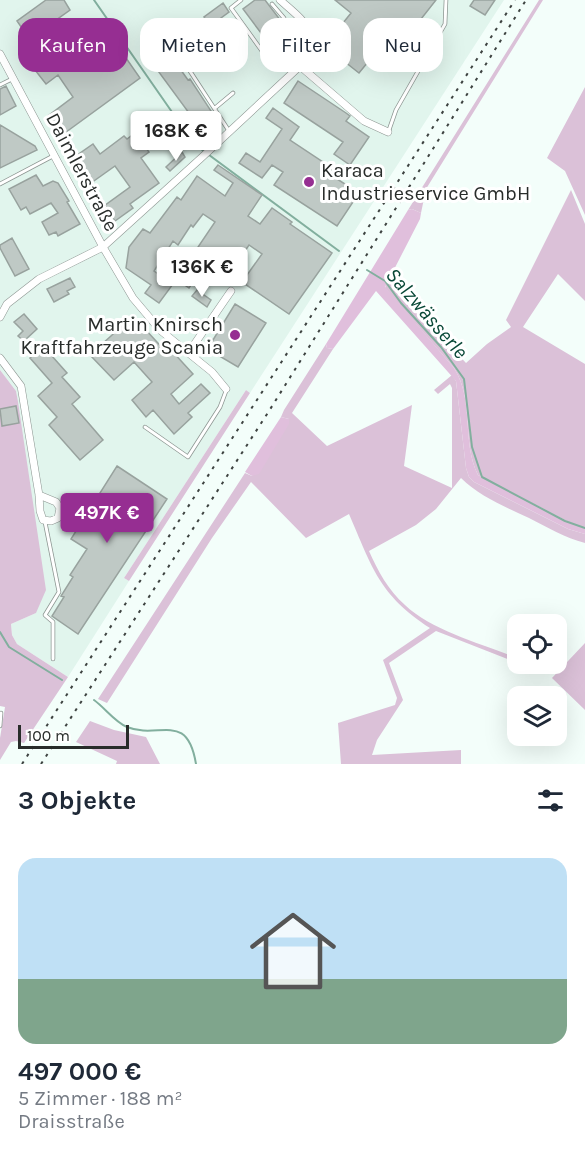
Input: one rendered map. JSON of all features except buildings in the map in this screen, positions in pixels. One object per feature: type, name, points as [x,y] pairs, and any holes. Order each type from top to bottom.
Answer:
[{"type":"street","points":[[284,1],[301,18]]},
{"type":"street","name":"Daimlerstraße","points":[[0,54],[103,247],[133,298],[160,330],[212,372],[226,389]]},
{"type":"street","points":[[0,317],[4,304],[39,279],[103,247],[294,72]]},
{"type":"street","points":[[307,72],[364,121],[388,132]]},
{"type":"street","points":[[189,352],[231,291]]},
{"type":"street","points":[[0,358],[21,387],[40,512],[45,520],[51,521],[58,518],[60,508],[57,502],[39,495]]},
{"type":"lane","points":[[241,0],[231,8],[262,51],[286,31],[284,18],[272,4]]},
{"type":"lane","points":[[388,132],[396,110],[445,24],[446,0]]},
{"type":"lane","points":[[191,72],[230,132]]},
{"type":"lane","points":[[0,85],[14,78]]},
{"type":"lane","points":[[215,108],[233,93]]},
{"type":"lane","points":[[0,184],[55,155]]},
{"type":"lane","points":[[145,428],[188,457],[220,407],[226,389]]},
{"type":"lane","points":[[45,520],[59,592],[45,615],[53,622],[53,659]]},
{"type":"lane","points":[[0,726],[1,713]]},
{"type":"shaded area","points":[[0,0],[504,0],[250,393],[246,390],[124,578],[129,581],[68,677],[17,644],[12,635],[11,624],[36,613],[16,391],[0,370]]},
{"type":"shaded area","points":[[539,0],[543,0],[426,189],[421,213],[412,209],[408,210]]},
{"type":"shaded area","points":[[585,87],[585,215],[565,171],[547,158]]},
{"type":"shaded area","points":[[571,190],[585,224],[585,301],[558,274],[523,327],[585,364],[585,528],[478,475],[470,448],[464,394],[454,368],[385,288],[388,279],[466,363],[511,327],[506,320]]},
{"type":"shaded area","points":[[412,209],[421,213],[420,219],[385,287],[454,368],[464,394],[470,448],[478,475],[585,528],[585,534],[568,529],[474,482],[469,477],[456,381],[376,291],[333,349],[327,348],[326,344],[408,210]]},
{"type":"shaded area","points":[[326,344],[327,348],[333,349],[292,413],[327,446],[412,405],[404,466],[452,488],[452,388],[450,384],[438,394],[434,390],[452,375],[456,381],[469,477],[474,482],[568,529],[585,534],[585,543],[563,535],[476,491],[461,478],[436,509],[416,525],[369,551],[389,587],[416,614],[443,630],[507,654],[507,659],[436,631],[389,663],[403,700],[377,740],[372,755],[461,750],[461,764],[341,764],[338,723],[395,705],[397,698],[383,660],[430,628],[399,604],[388,591],[371,565],[349,514],[306,538],[251,482],[212,538],[107,703],[98,699],[245,473],[252,476],[289,419],[281,417]]},
{"type":"shaded area","points":[[0,370],[16,391],[46,590],[36,613],[11,624],[12,635],[17,644],[68,677],[24,743],[11,742],[0,760],[0,738],[5,707],[0,706]]},
{"type":"shaded area","points":[[246,390],[250,393],[129,581],[124,578]]},
{"type":"shaded area","points":[[281,417],[289,419],[289,424],[259,474],[252,476],[245,472]]},
{"type":"shaded area","points":[[585,643],[585,710],[567,693],[567,686],[560,686],[552,678],[556,674],[567,674],[567,662]]},
{"type":"shaded area","points":[[90,721],[114,730],[146,737],[160,764],[116,764],[117,761],[76,742]]},
{"type":"waterway","name":"Salzwässerle","points":[[94,0],[188,135],[201,149],[339,251]]},
{"type":"waterway","name":"Salzwässerle","points":[[367,270],[385,281],[401,303],[441,347],[464,379],[472,447],[482,477],[565,521],[585,528]]},
{"type":"waterway","name":"Salzwässerle","points":[[0,632],[9,647],[62,680]]},
{"type":"waterway","name":"Salzwässerle","points":[[94,700],[118,722],[127,727],[139,730],[179,732],[186,737],[192,747],[196,764]]},
{"type":"railway","points":[[22,764],[515,0]]},
{"type":"railway","points":[[41,764],[269,411],[526,0]]},
{"type":"place","name":"Karaca Industrieservice GmbH","points":[[309,182]]},
{"type":"place","name":"Martin Knirsch Kraftfahrzeuge Scania","points":[[235,335]]}]
